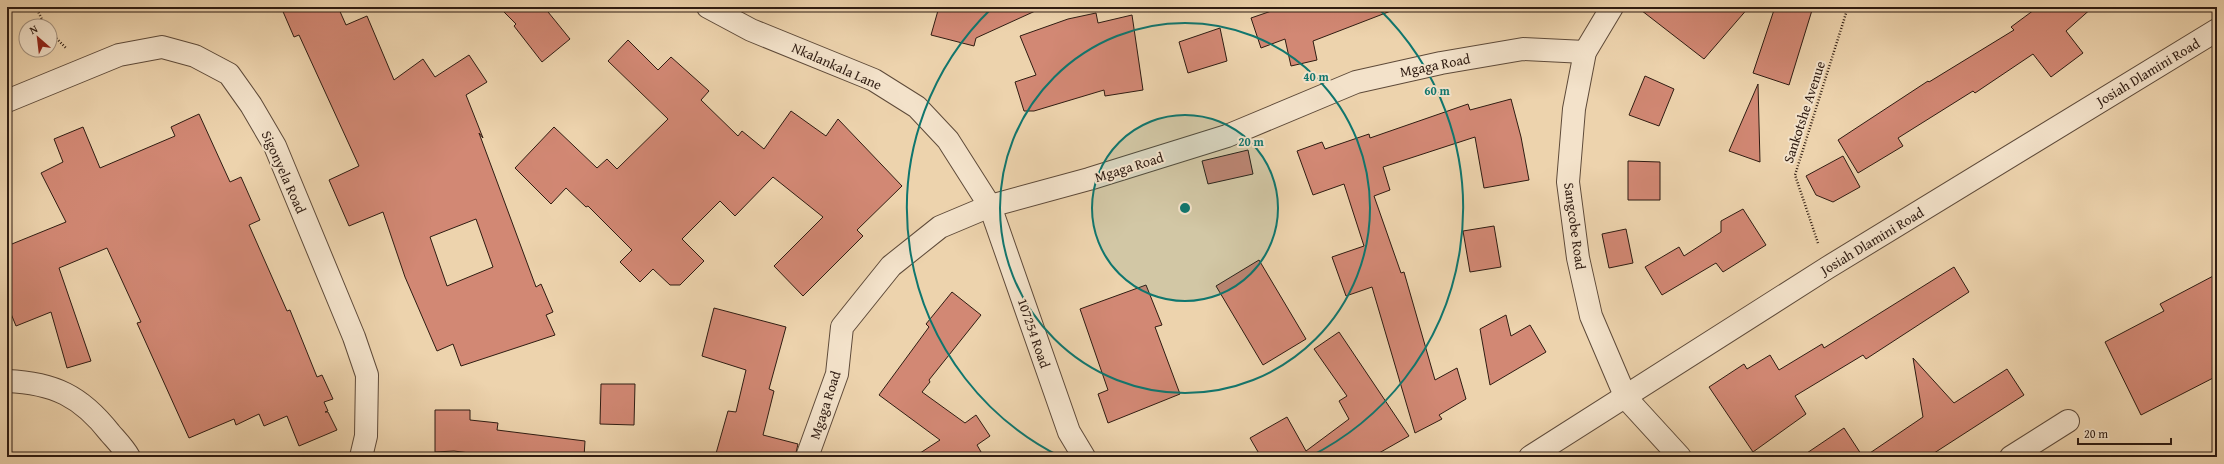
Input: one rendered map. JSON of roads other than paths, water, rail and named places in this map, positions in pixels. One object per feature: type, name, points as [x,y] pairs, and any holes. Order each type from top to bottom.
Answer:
[{"type":"street","name":"Nkalankala Lane","points":[[708,7],[751,30],[874,80],[917,107],[948,140],[990,206]]},
{"type":"street","name":"Sangcobe Road","points":[[1612,7],[1585,52],[1574,109],[1568,182],[1578,258],[1591,316],[1626,398],[1680,457]]},
{"type":"street","name":"Josiah Dlamini Road","points":[[1530,457],[1626,398],[1826,268],[2217,30]]},
{"type":"street","name":"Sigonyela Road","points":[[7,101],[118,55],[162,47],[195,56],[229,74],[251,105],[275,146],[354,336],[367,375],[366,436],[361,457]]},
{"type":"street","name":"Mgaga Road","points":[[807,457],[837,374],[842,327],[891,266],[940,227],[990,206],[1089,180],[1227,136],[1356,82],[1441,63],[1523,49],[1585,52]]},
{"type":"street","name":"107254 Road","points":[[990,206],[1069,432],[1084,457]]},
{"type":"street","points":[[7,381],[31,382],[69,394],[85,406],[105,426],[129,457]]},
{"type":"street","points":[[2011,457],[2068,421]]}]
